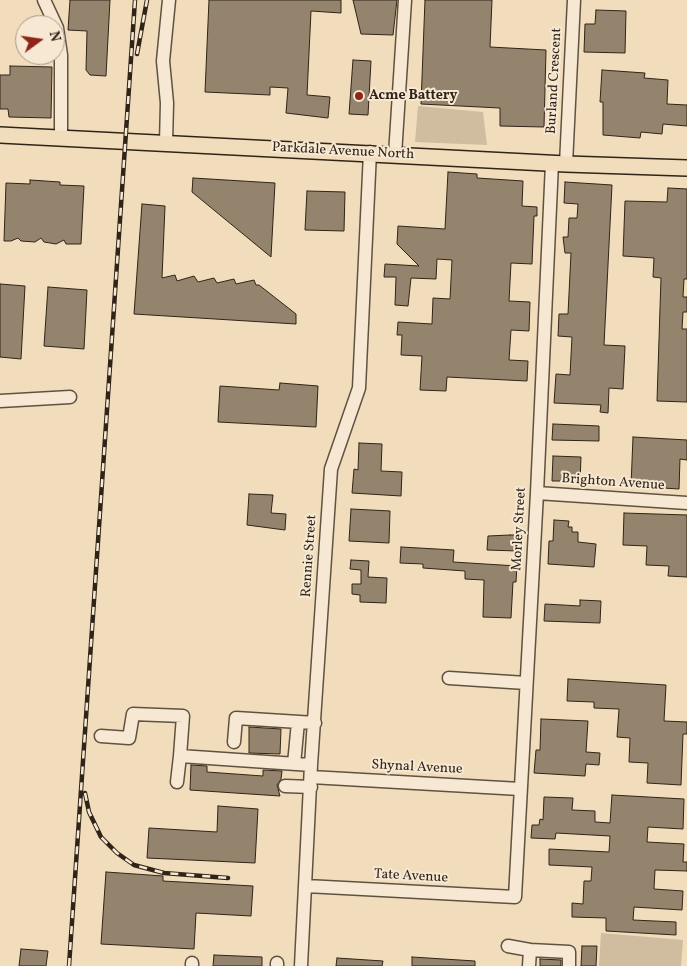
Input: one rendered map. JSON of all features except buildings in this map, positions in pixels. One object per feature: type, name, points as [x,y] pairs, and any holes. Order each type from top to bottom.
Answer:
[{"type":"main road","name":"Parkdale Avenue North","points":[[0,135],[370,152],[559,164],[687,168]]},
{"type":"street","points":[[44,0],[57,28],[61,55],[61,138]]},
{"type":"street","points":[[166,143],[167,103],[163,61],[169,0]]},
{"type":"street","points":[[395,155],[405,0]]},
{"type":"street","name":"Burland Crescent","points":[[559,164],[574,0]]},
{"type":"street","name":"Rennie Street","points":[[301,966],[331,469],[359,388],[370,152]]},
{"type":"street","name":"Morley Street","points":[[515,897],[537,493],[559,164]]},
{"type":"street","points":[[0,401],[70,398]]},
{"type":"street","name":"Brighton Avenue","points":[[537,493],[687,503]]},
{"type":"street","points":[[449,678],[526,683]]},
{"type":"street","points":[[101,736],[128,738],[133,714],[183,716],[177,782]]},
{"type":"street","points":[[234,742],[236,718],[315,723]]},
{"type":"street","points":[[294,764],[298,722]]},
{"type":"street","points":[[180,756],[294,764],[311,776]]},
{"type":"street","points":[[285,786],[311,776]]},
{"type":"street","name":"Shynal Avenue","points":[[311,776],[520,789]]},
{"type":"street","name":"Tate Avenue","points":[[306,886],[515,897]]},
{"type":"street","points":[[508,946],[530,950],[570,952],[569,966]]},
{"type":"street","points":[[529,966],[530,950]]},
{"type":"shaded area","points":[[418,106],[483,112],[487,145],[415,142]]},
{"type":"shaded area","points":[[601,933],[683,940],[681,966],[599,966]]},
{"type":"railway","points":[[69,966],[135,0]]},
{"type":"railway","points":[[137,54],[147,0]]},
{"type":"railway","points":[[85,793],[89,812],[101,837],[117,853],[134,865],[164,873],[228,878]]},
{"type":"place","name":"Acme Battery","points":[[359,96]]}]
